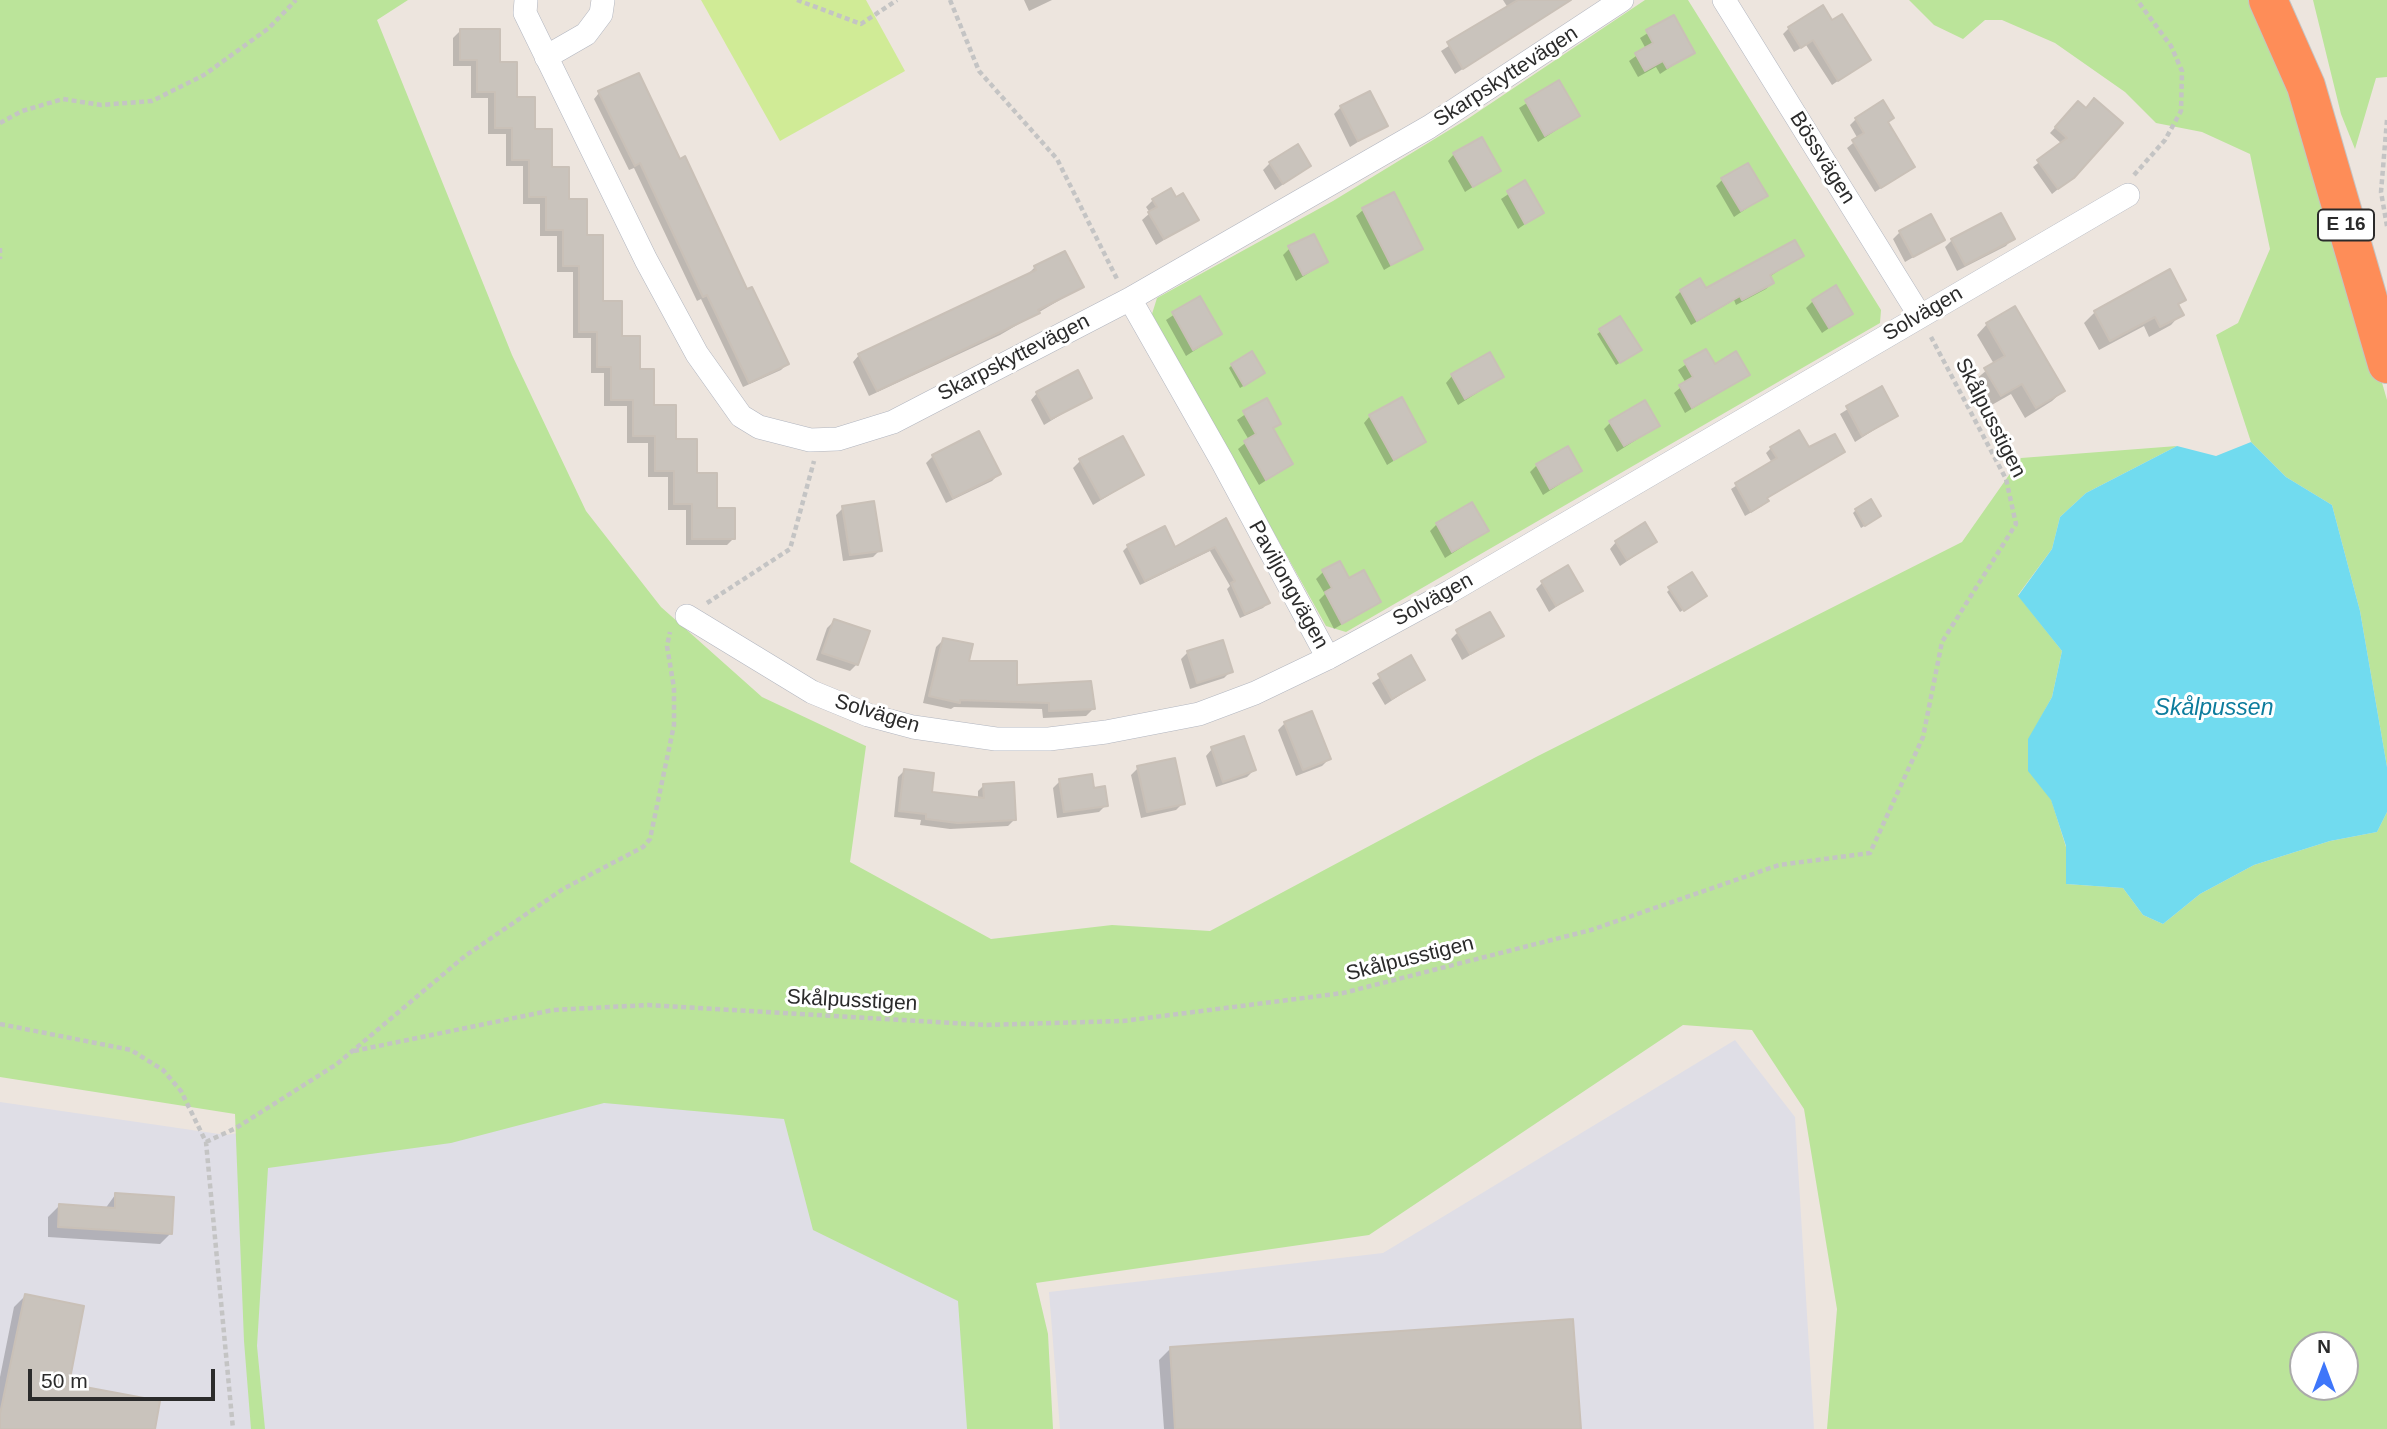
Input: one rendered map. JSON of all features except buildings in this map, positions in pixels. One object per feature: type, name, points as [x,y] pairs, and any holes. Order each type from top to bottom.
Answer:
[{"type":"highway","name":"E 16","points":[[2268,0],[2306,86],[2387,364]]},
{"type":"highway","name":"E 16","points":[[2295,0],[2306,86]]},
{"type":"street","name":"Skarpskyttevägen","points":[[526,0],[525,13],[646,260],[697,354],[729,403],[759,427],[819,439],[838,439],[893,422],[1130,299],[1429,127],[1622,0]]},
{"type":"street","points":[[547,57],[586,34],[601,14],[603,0]]},
{"type":"street","name":"Bössvägen","points":[[1724,0],[1920,316]]},
{"type":"street","name":"Solvägen","points":[[687,616],[786,679],[868,715],[913,727],[996,739],[1049,739],[1168,722],[1255,693],[1328,658],[1451,592],[2128,195]]},
{"type":"street","name":"Paviljongvägen","points":[[1130,299],[1222,461],[1328,658]]},
{"type":"path","points":[[1,124],[22,111],[64,99],[101,105],[152,101],[204,75],[269,28],[296,0]]},
{"type":"path","points":[[797,0],[862,24],[897,0]]},
{"type":"path","points":[[950,0],[979,71],[1057,159],[1113,272]]},
{"type":"path","points":[[2128,195],[2129,181],[2165,140],[2181,111],[2182,71],[2171,46],[2137,0]]},
{"type":"path","points":[[2387,120],[2381,192],[2387,226]]},
{"type":"path","points":[[0,247],[0,259]]},
{"type":"path","name":"Skålpusstigen","points":[[354,1051],[553,1010],[648,1005],[986,1025],[1123,1021],[1343,993],[1591,930],[1779,865],[1870,853],[1923,737],[1942,642],[2016,524],[2006,479],[1920,316]]},
{"type":"path","points":[[206,1142],[257,1116],[354,1051],[464,956],[563,889],[643,846],[650,839],[674,725],[674,688],[667,646],[671,629],[790,549],[819,439]]},
{"type":"path","points":[[0,1024],[131,1050],[163,1070],[181,1091],[206,1142],[233,1429]]},
{"type":"shaded area","points":[[1735,1040],[1795,1117],[1814,1429],[1060,1429],[1049,1292],[1383,1253]]},
{"type":"shaded area","points":[[608,1072],[1000,1096],[1017,1429],[0,1429],[0,1102],[226,1135]]},
{"type":"green space","points":[[0,0],[408,0],[377,20],[512,355],[586,511],[661,607],[762,697],[866,746],[850,862],[991,939],[1112,925],[1210,931],[1536,757],[1962,542],[2021,458],[2177,446],[2086,493],[2060,517],[2052,549],[2018,595],[2062,651],[2052,697],[2029,739],[2029,771],[2051,799],[2066,847],[2066,884],[2123,888],[2143,915],[2163,924],[2200,894],[2254,865],[2330,841],[2377,832],[2387,812],[2387,1429],[1827,1429],[1837,1309],[1804,1109],[1752,1030],[1683,1025],[1369,1235],[1036,1283],[1048,1334],[1053,1429],[967,1429],[958,1301],[813,1230],[784,1119],[604,1103],[451,1143],[268,1168],[257,1346],[265,1429],[251,1429],[244,1341],[235,1114],[0,1077]]},
{"type":"green space","points":[[701,0],[866,0],[905,71],[780,141]]},
{"type":"green space","points":[[1645,0],[1688,0],[1881,310],[1880,323],[1346,632],[1326,626],[1152,314],[1157,298],[1333,201],[1469,118]]},
{"type":"green space","points":[[1909,0],[2272,0],[2387,400],[2387,767],[2360,611],[2332,505],[2286,477],[2251,442],[2216,335],[2238,323],[2270,249],[2250,154],[2202,132],[2156,123],[2125,92],[2055,43],[2002,20],[1985,20],[1963,39],[1934,25]]},
{"type":"green space","points":[[2313,0],[2387,0],[2387,77],[2376,78],[2355,149],[2341,114]]},
{"type":"water","name":"Skålpussen","points":[[2251,442],[2286,477],[2332,505],[2360,611],[2387,767],[2387,812],[2377,832],[2330,841],[2254,865],[2200,894],[2163,924],[2143,915],[2123,888],[2066,884],[2066,846],[2051,800],[2028,771],[2028,739],[2052,697],[2062,651],[2018,596],[2052,549],[2060,517],[2086,493],[2177,446],[2216,456]]}]
